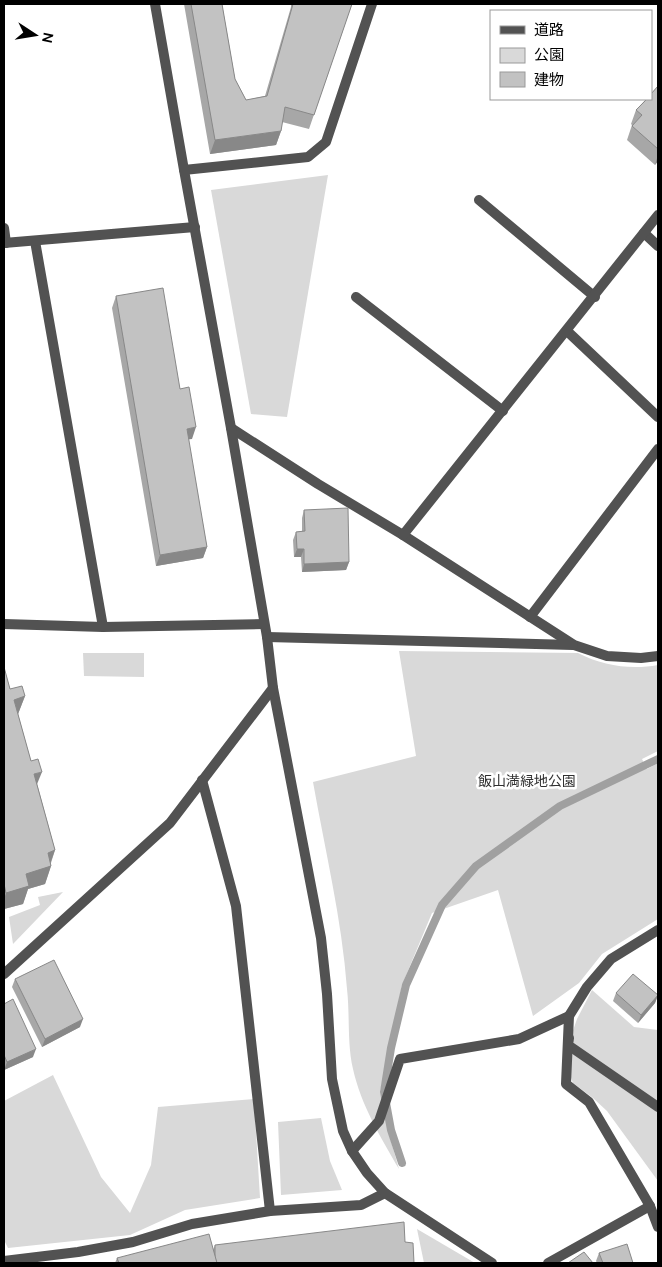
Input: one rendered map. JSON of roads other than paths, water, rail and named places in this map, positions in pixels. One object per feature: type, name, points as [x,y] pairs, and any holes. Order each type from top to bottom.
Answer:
[{"type":"street","points":[[155,4],[231,428],[267,637],[273,688],[321,938],[327,994],[332,1079],[343,1131],[352,1151],[367,1173],[385,1193],[492,1263]]},
{"type":"street","points":[[184,170],[308,157],[326,142],[372,4]]},
{"type":"street","points":[[479,200],[595,297]]},
{"type":"street","points":[[403,535],[595,297],[658,215]]},
{"type":"street","points":[[4,228],[5,243],[195,227]]},
{"type":"street","points":[[644,232],[658,246]]},
{"type":"street","points":[[35,241],[103,627]]},
{"type":"street","points":[[356,296],[503,411]]},
{"type":"street","points":[[567,331],[658,417]]},
{"type":"street","points":[[231,428],[318,484],[403,535],[574,645],[607,656],[641,658],[658,656]]},
{"type":"street","points":[[530,617],[658,448]]},
{"type":"street","points":[[4,624],[103,627],[264,624]]},
{"type":"street","points":[[267,637],[574,645]]},
{"type":"street","points":[[4,974],[170,823],[273,688]]},
{"type":"street","points":[[202,780],[236,906],[270,1212]]},
{"type":"street","points":[[658,930],[611,959],[587,987],[569,1016],[566,1084],[589,1102],[650,1206],[658,1228]]},
{"type":"street","points":[[352,1151],[379,1121],[400,1060],[519,1040],[569,1016]]},
{"type":"street","points":[[568,1045],[658,1107]]},
{"type":"street","points":[[7,1261],[78,1252],[133,1242],[192,1224],[270,1212],[362,1205],[385,1193]]},
{"type":"street","points":[[548,1263],[650,1206]]},
{"type":"waterway","points":[[402,1163],[391,1130],[384,1092],[391,1048],[406,985],[442,905],[476,866],[560,806],[658,759]]},
{"type":"park label","name":"飯山満緑地公園","points":[[527,781]]}]
